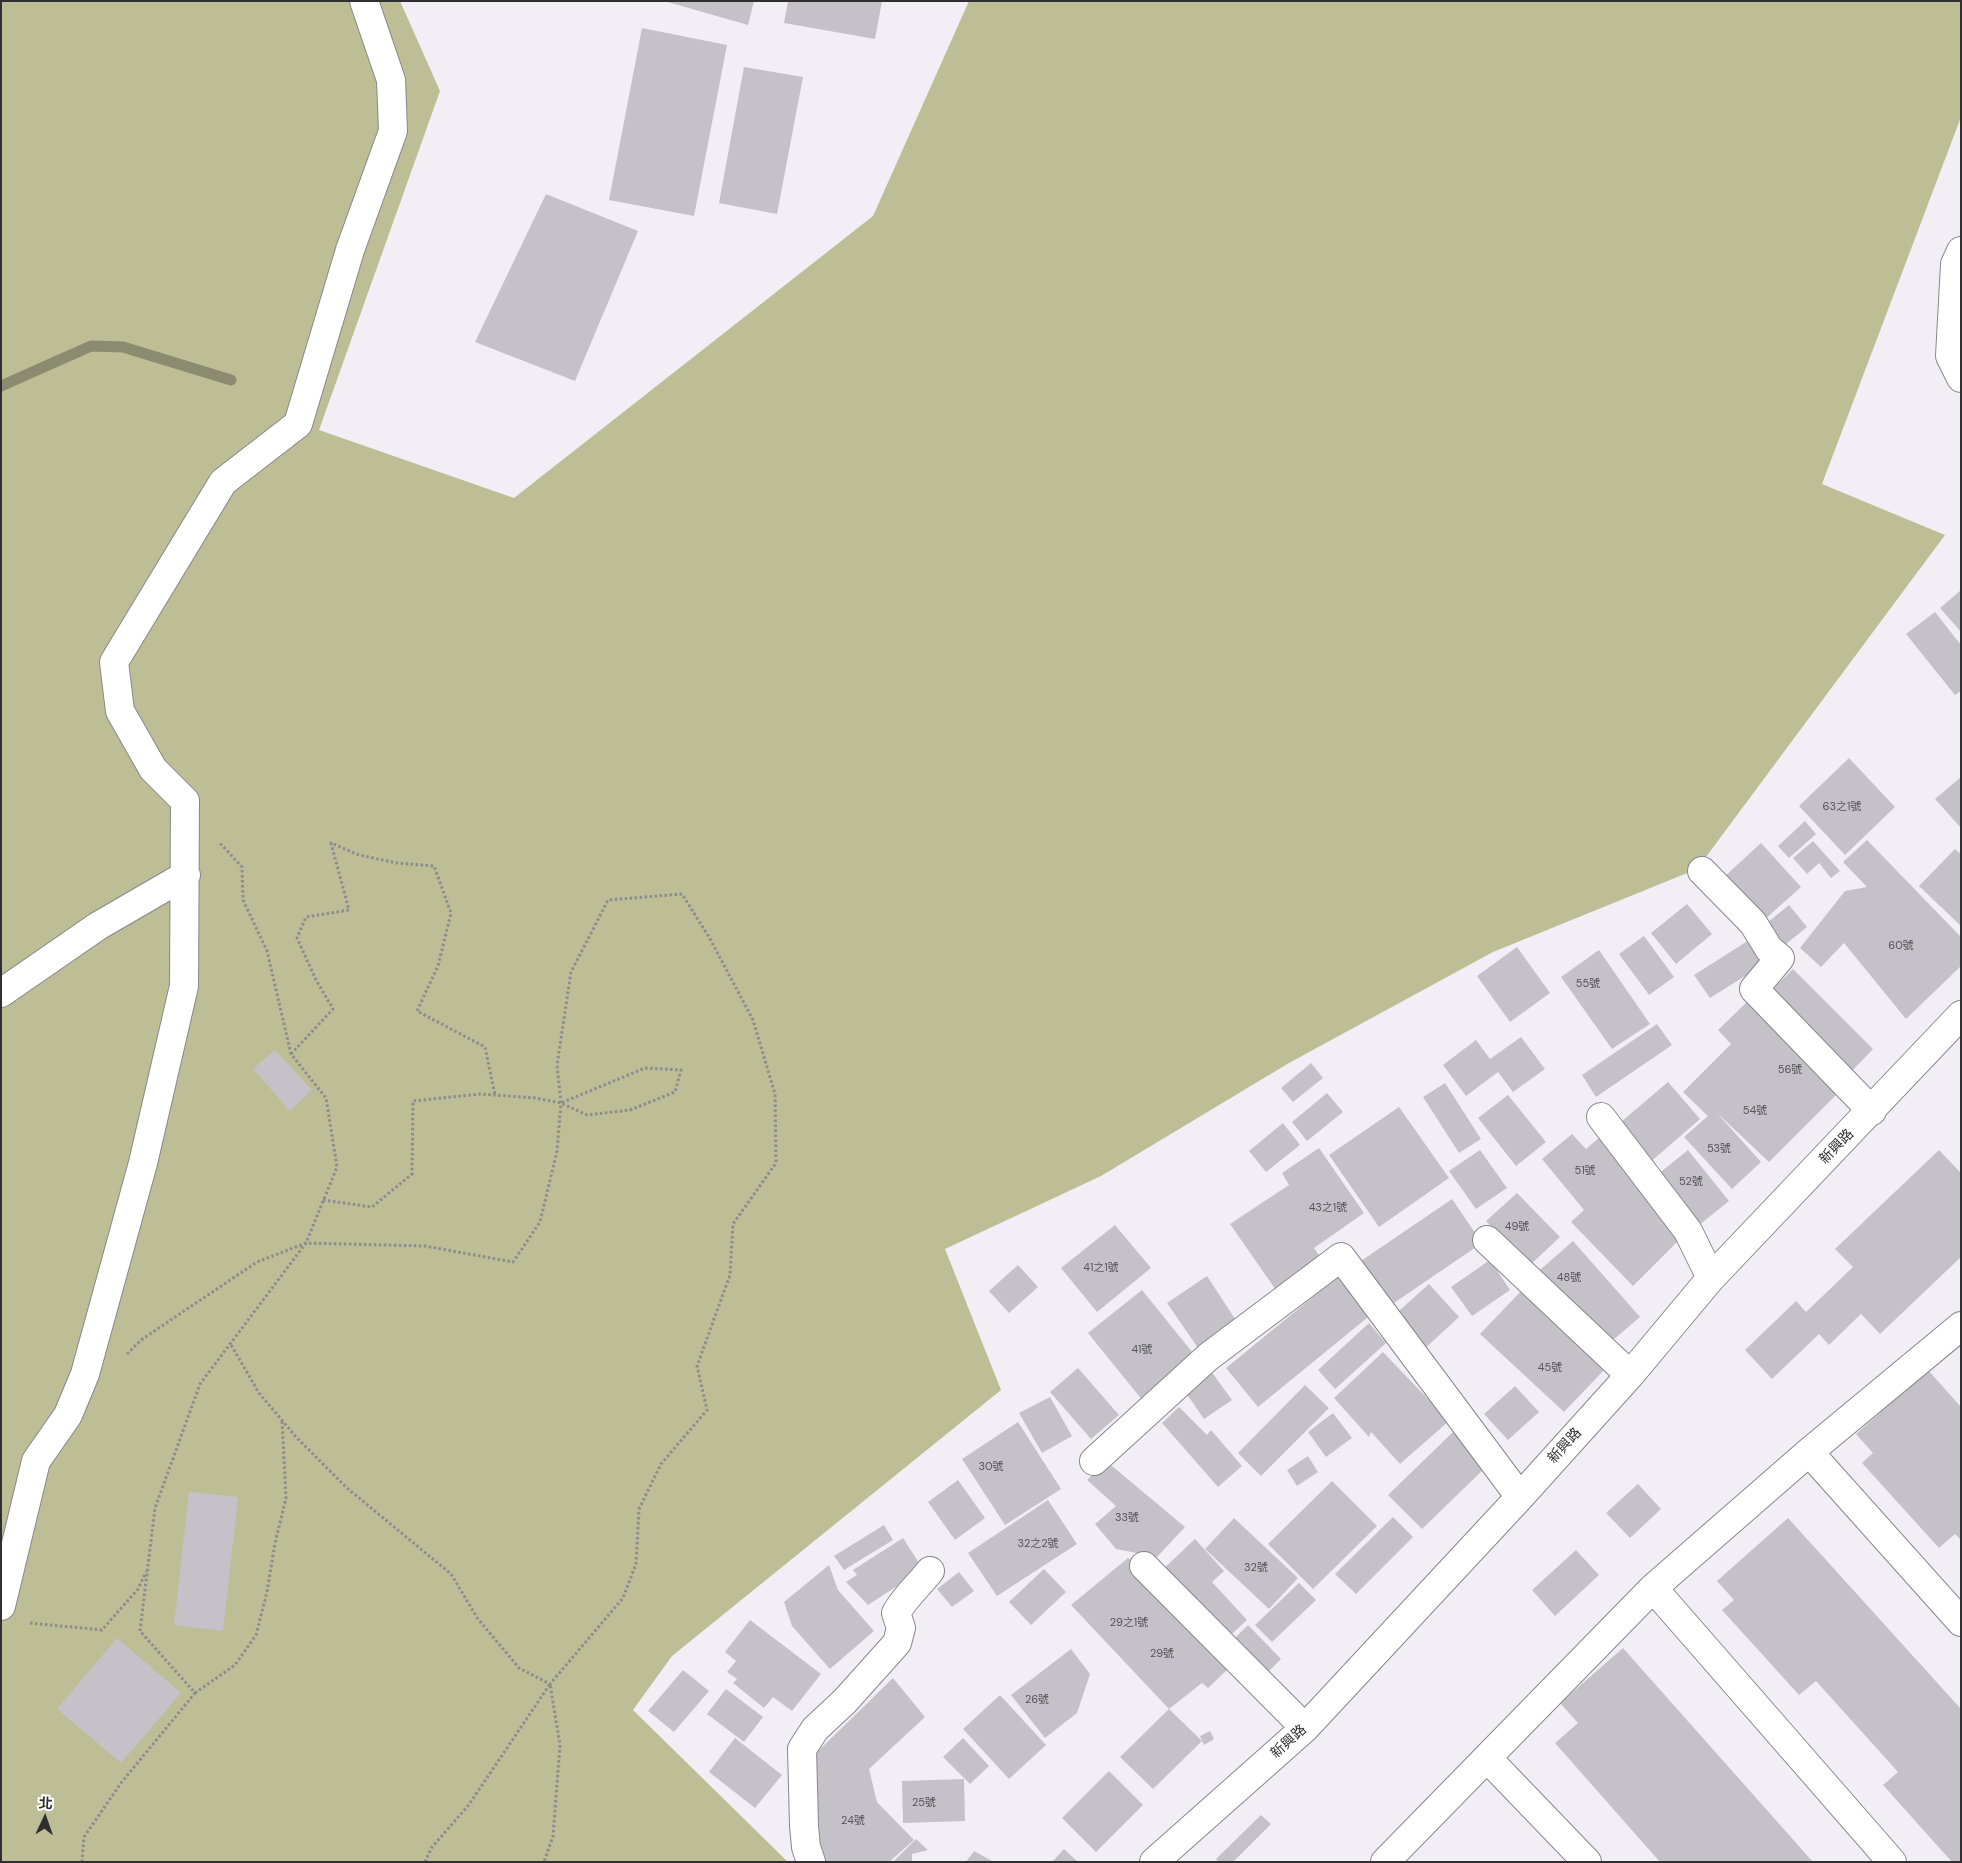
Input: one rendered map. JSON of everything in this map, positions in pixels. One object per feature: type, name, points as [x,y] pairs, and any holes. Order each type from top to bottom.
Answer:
[{"type":"street","points":[[1,1606],[36,1461],[68,1416],[85,1374],[143,1163],[184,986],[185,801],[153,769],[120,711],[114,662],[223,482],[298,424],[350,250],[393,131],[391,80],[364,1]]},
{"type":"street","points":[[1961,251],[1955,264],[1950,356],[1961,378]]},
{"type":"street","points":[[1702,871],[1753,923],[1769,949],[1780,958],[1754,989],[1872,1111]]},
{"type":"street","points":[[1,993],[98,926],[186,875]]},
{"type":"street","name":"新興路","points":[[1154,1862],[1304,1728],[1520,1497],[1630,1374],[1711,1278],[1872,1111],[1961,1015]]},
{"type":"street","points":[[1601,1117],[1688,1231],[1711,1278]]},
{"type":"street","points":[[1487,1240],[1630,1374]]},
{"type":"street","points":[[1094,1461],[1208,1358],[1342,1257],[1520,1497]]},
{"type":"street","points":[[1385,1862],[1653,1588],[1809,1452],[1961,1326]]},
{"type":"street","points":[[1809,1452],[1961,1622]]},
{"type":"street","points":[[1144,1566],[1304,1728]]},
{"type":"street","points":[[811,1862],[806,1847],[804,1826],[802,1749],[816,1729],[897,1643],[901,1628],[896,1613],[905,1598],[918,1587],[930,1571]]},
{"type":"street","points":[[1653,1588],[1892,1862]]},
{"type":"street","points":[[1487,1758],[1586,1862]]},
{"type":"path","points":[[195,1693],[140,1631],[155,1508],[200,1384],[306,1242],[337,1168],[326,1098],[291,1054],[266,951],[243,900],[242,867],[216,839]]},
{"type":"path","points":[[291,1054],[333,1009],[316,980],[298,938],[306,917],[349,910],[332,843],[359,855],[397,863],[434,866],[450,913],[438,966],[417,1011],[485,1047],[495,1095]]},
{"type":"path","points":[[121,1360],[142,1340],[257,1262],[306,1242],[425,1246],[512,1262],[540,1222],[557,1151],[561,1103],[557,1065],[571,972],[608,900],[682,894],[709,937],[752,1020],[775,1094],[776,1163],[733,1224],[730,1276],[697,1366],[707,1410],[661,1464],[639,1509],[636,1564],[623,1598],[550,1684],[468,1806],[432,1847],[425,1862]]},
{"type":"path","points":[[323,1200],[372,1207],[412,1174],[413,1101],[480,1094],[535,1098],[561,1103],[586,1115],[630,1110],[675,1092],[681,1070],[645,1068],[561,1103]]},
{"type":"path","points":[[230,1343],[259,1393],[296,1437],[347,1488],[451,1574],[478,1619],[519,1668],[550,1684]]},
{"type":"path","points":[[82,1862],[84,1837],[121,1783],[195,1693],[235,1665],[256,1636],[286,1498],[282,1419]]},
{"type":"path","points":[[29,1623],[102,1630],[138,1589],[148,1569]]},
{"type":"path","points":[[544,1862],[553,1836],[560,1745],[550,1684]]},
{"type":"green space","points":[[1,1],[400,1],[440,91],[319,430],[514,498],[873,216],[969,1],[1961,1],[1961,117],[1822,484],[1945,535],[1697,869],[1493,952],[1289,1063],[1101,1176],[945,1249],[1001,1390],[672,1656],[633,1710],[788,1862],[1,1862]]},
{"type":"building","points":[[664,1],[754,1],[748,25]]},
{"type":"building","points":[[788,1],[882,1],[875,39],[784,23]]},
{"type":"building","points":[[642,28],[727,45],[694,216],[609,200]]},
{"type":"building","points":[[744,67],[803,77],[777,214],[719,203]]},
{"type":"building","points":[[546,194],[638,231],[575,381],[475,342]]},
{"type":"building","points":[[1961,590],[1961,632],[1940,608]]},
{"type":"building","points":[[1935,612],[1961,645],[1961,691],[1955,695],[1906,634]]},
{"type":"building","points":[[1849,758],[1895,807],[1845,855],[1799,806]]},
{"type":"building","points":[[1961,777],[1961,828],[1935,799]]},
{"type":"building","points":[[1805,821],[1816,834],[1789,858],[1778,846]]},
{"type":"building","points":[[1867,840],[1961,937],[1961,966],[1906,1019],[1844,943],[1821,967],[1800,948],[1845,891],[1867,887],[1843,862]]},
{"type":"building","points":[[1813,841],[1840,871],[1831,878],[1819,863],[1807,874],[1793,858]]},
{"type":"building","points":[[1761,843],[1801,887],[1764,920],[1724,877]]},
{"type":"building","points":[[1955,849],[1961,854],[1961,926],[1919,886]]},
{"type":"building","points":[[1687,904],[1712,934],[1676,964],[1651,933]]},
{"type":"building","points":[[1789,905],[1807,927],[1780,949],[1762,927]]},
{"type":"building","points":[[1644,936],[1674,977],[1649,995],[1619,954]]},
{"type":"building","points":[[1754,937],[1769,961],[1710,998],[1694,975]]},
{"type":"building","points":[[1517,947],[1550,993],[1510,1022],[1477,976]]},
{"type":"building","points":[[1599,950],[1650,1024],[1612,1049],[1561,977]]},
{"type":"building","points":[[1793,969],[1873,1049],[1848,1075],[1767,995]]},
{"type":"building","points":[[1750,999],[1842,1089],[1769,1162],[1717,1113],[1761,1162],[1732,1189],[1684,1137],[1708,1116],[1683,1092],[1731,1044],[1718,1030]]},
{"type":"building","points":[[1657,1024],[1672,1045],[1596,1097],[1582,1075]]},
{"type":"building","points":[[1521,1037],[1545,1069],[1513,1092],[1498,1072],[1466,1096],[1443,1065],[1476,1040],[1490,1059]]},
{"type":"building","points":[[275,1050],[312,1090],[290,1111],[253,1069]]},
{"type":"building","points":[[1311,1063],[1323,1078],[1293,1102],[1281,1088]]},
{"type":"building","points":[[1668,1082],[1700,1119],[1647,1165],[1615,1127]]},
{"type":"building","points":[[1445,1083],[1481,1139],[1459,1153],[1423,1097]]},
{"type":"building","points":[[1327,1093],[1343,1112],[1307,1141],[1292,1122]]},
{"type":"building","points":[[1508,1095],[1546,1142],[1516,1166],[1478,1118]]},
{"type":"building","points":[[1399,1107],[1449,1178],[1379,1227],[1329,1155]]},
{"type":"building","points":[[1283,1123],[1300,1145],[1266,1172],[1249,1151]]},
{"type":"building","points":[[1572,1134],[1586,1149],[1600,1137],[1688,1231],[1633,1286],[1571,1222],[1584,1210],[1542,1159]]},
{"type":"building","points":[[1319,1148],[1364,1213],[1314,1248],[1324,1262],[1278,1293],[1230,1224],[1289,1185],[1282,1173]]},
{"type":"building","points":[[1480,1150],[1507,1188],[1476,1209],[1449,1171]]},
{"type":"building","points":[[1688,1150],[1729,1201],[1698,1226],[1657,1175]]},
{"type":"building","points":[[1939,1150],[1961,1173],[1961,1257],[1880,1334],[1861,1314],[1829,1345],[1819,1334],[1772,1379],[1745,1350],[1796,1301],[1806,1312],[1853,1267],[1835,1249]]},
{"type":"building","points":[[1517,1193],[1560,1237],[1529,1266],[1486,1221]]},
{"type":"building","points":[[1452,1199],[1482,1243],[1388,1307],[1358,1263]]},
{"type":"building","points":[[1115,1225],[1151,1268],[1097,1312],[1061,1268]]},
{"type":"building","points":[[1573,1241],[1640,1317],[1606,1346],[1540,1270]]},
{"type":"building","points":[[1490,1260],[1510,1290],[1472,1316],[1451,1287]]},
{"type":"building","points":[[1018,1265],[1038,1287],[1009,1313],[989,1291]]},
{"type":"building","points":[[1341,1274],[1373,1313],[1258,1407],[1226,1368]]},
{"type":"building","points":[[1207,1276],[1237,1322],[1198,1348],[1167,1303]]},
{"type":"building","points":[[1429,1284],[1459,1317],[1421,1352],[1391,1318]]},
{"type":"building","points":[[1142,1290],[1197,1358],[1143,1401],[1088,1333]]},
{"type":"building","points":[[1522,1290],[1606,1368],[1564,1412],[1480,1334]]},
{"type":"building","points":[[1369,1323],[1386,1343],[1335,1389],[1318,1370]]},
{"type":"building","points":[[1383,1352],[1449,1421],[1400,1464],[1371,1432],[1369,1437],[1334,1398]]},
{"type":"building","points":[[1078,1368],[1119,1415],[1091,1439],[1050,1392]]},
{"type":"building","points":[[1928,1370],[1961,1407],[1961,1540],[1955,1534],[1939,1548],[1862,1463],[1873,1453],[1856,1434]]},
{"type":"building","points":[[1211,1371],[1232,1400],[1204,1419],[1184,1390]]},
{"type":"building","points":[[1305,1385],[1329,1408],[1261,1476],[1238,1453]]},
{"type":"building","points":[[1515,1386],[1539,1412],[1508,1440],[1484,1414]]},
{"type":"building","points":[[1050,1397],[1072,1436],[1042,1453],[1019,1413]]},
{"type":"building","points":[[1179,1407],[1207,1435],[1211,1430],[1242,1466],[1218,1487],[1162,1423]]},
{"type":"building","points":[[1333,1413],[1352,1438],[1326,1457],[1308,1432]]},
{"type":"building","points":[[1018,1422],[1061,1489],[1005,1525],[962,1459]]},
{"type":"building","points":[[1453,1432],[1487,1466],[1422,1529],[1388,1495]]},
{"type":"building","points":[[1308,1456],[1318,1472],[1297,1486],[1287,1470]]},
{"type":"building","points":[[1106,1461],[1185,1527],[1157,1557],[1116,1549],[1095,1524],[1116,1506],[1087,1480]]},
{"type":"building","points":[[958,1480],[985,1518],[955,1540],[928,1502]]},
{"type":"building","points":[[1332,1481],[1377,1526],[1313,1589],[1268,1544]]},
{"type":"building","points":[[1638,1484],[1661,1509],[1630,1538],[1606,1513]]},
{"type":"building","points":[[189,1492],[238,1497],[223,1631],[174,1625]]},
{"type":"building","points":[[1048,1500],[1077,1544],[997,1596],[968,1553]]},
{"type":"building","points":[[1393,1517],[1413,1537],[1356,1594],[1335,1574]]},
{"type":"building","points":[[1234,1518],[1298,1578],[1269,1609],[1205,1549]]},
{"type":"building","points":[[1788,1518],[1961,1709],[1961,1862],[1952,1862],[1883,1785],[1898,1772],[1816,1681],[1799,1695],[1722,1610],[1734,1600],[1717,1581]]},
{"type":"building","points":[[884,1525],[893,1540],[844,1570],[834,1556]]},
{"type":"building","points":[[903,1538],[923,1569],[868,1605],[846,1582],[857,1575],[853,1570]]},
{"type":"building","points":[[1195,1539],[1224,1571],[1212,1582],[1247,1620],[1223,1642],[1159,1573]]},
{"type":"building","points":[[1576,1550],[1599,1575],[1555,1616],[1532,1590]]},
{"type":"building","points":[[1128,1558],[1159,1586],[1153,1595],[1229,1668],[1208,1688],[1202,1683],[1169,1709],[1071,1605]]},
{"type":"building","points":[[829,1565],[838,1590],[874,1631],[830,1669],[792,1626],[784,1602]]},
{"type":"building","points":[[1044,1569],[1066,1592],[1031,1625],[1009,1602]]},
{"type":"building","points":[[959,1572],[974,1591],[952,1607],[937,1589]]},
{"type":"building","points":[[1299,1583],[1316,1600],[1272,1642],[1255,1625]]},
{"type":"building","points":[[750,1620],[821,1674],[792,1711],[773,1697],[764,1708],[733,1683],[737,1679],[727,1672],[736,1661],[725,1652]]},
{"type":"building","points":[[1248,1625],[1281,1659],[1258,1682],[1224,1649]]},
{"type":"building","points":[[117,1638],[181,1693],[121,1763],[57,1709]]},
{"type":"building","points":[[1623,1648],[1813,1862],[1660,1862],[1555,1743],[1578,1723],[1560,1703]]},
{"type":"building","points":[[1071,1649],[1090,1674],[1077,1713],[1045,1738],[1011,1695]]},
{"type":"building","points":[[683,1670],[709,1691],[674,1732],[648,1711]]},
{"type":"building","points":[[893,1678],[925,1717],[869,1769],[877,1802],[914,1840],[889,1862],[825,1862],[819,1856],[812,1757]]},
{"type":"building","points":[[726,1689],[763,1717],[744,1742],[707,1714]]},
{"type":"building","points":[[1000,1695],[1046,1745],[1009,1779],[963,1729]]},
{"type":"building","points":[[1169,1709],[1202,1741],[1153,1789],[1120,1757]]},
{"type":"building","points":[[1210,1731],[1214,1739],[1204,1745],[1200,1736]]},
{"type":"building","points":[[735,1738],[782,1775],[755,1808],[709,1772]]},
{"type":"building","points":[[963,1738],[989,1766],[970,1784],[943,1757]]},
{"type":"building","points":[[1109,1771],[1143,1805],[1096,1852],[1062,1818]]},
{"type":"building","points":[[964,1779],[965,1821],[903,1823],[902,1781]]},
{"type":"building","points":[[1261,1815],[1271,1824],[1233,1862],[1219,1862],[1216,1859]]},
{"type":"building","points":[[916,1839],[928,1850],[912,1854],[912,1862],[893,1862]]},
{"type":"building","points":[[1064,1849],[1078,1862],[1052,1862]]},
{"type":"building","points":[[974,1851],[994,1862],[966,1862]]},
{"type":"waterway","points":[[1,386],[91,346],[123,347],[231,380]]}]
